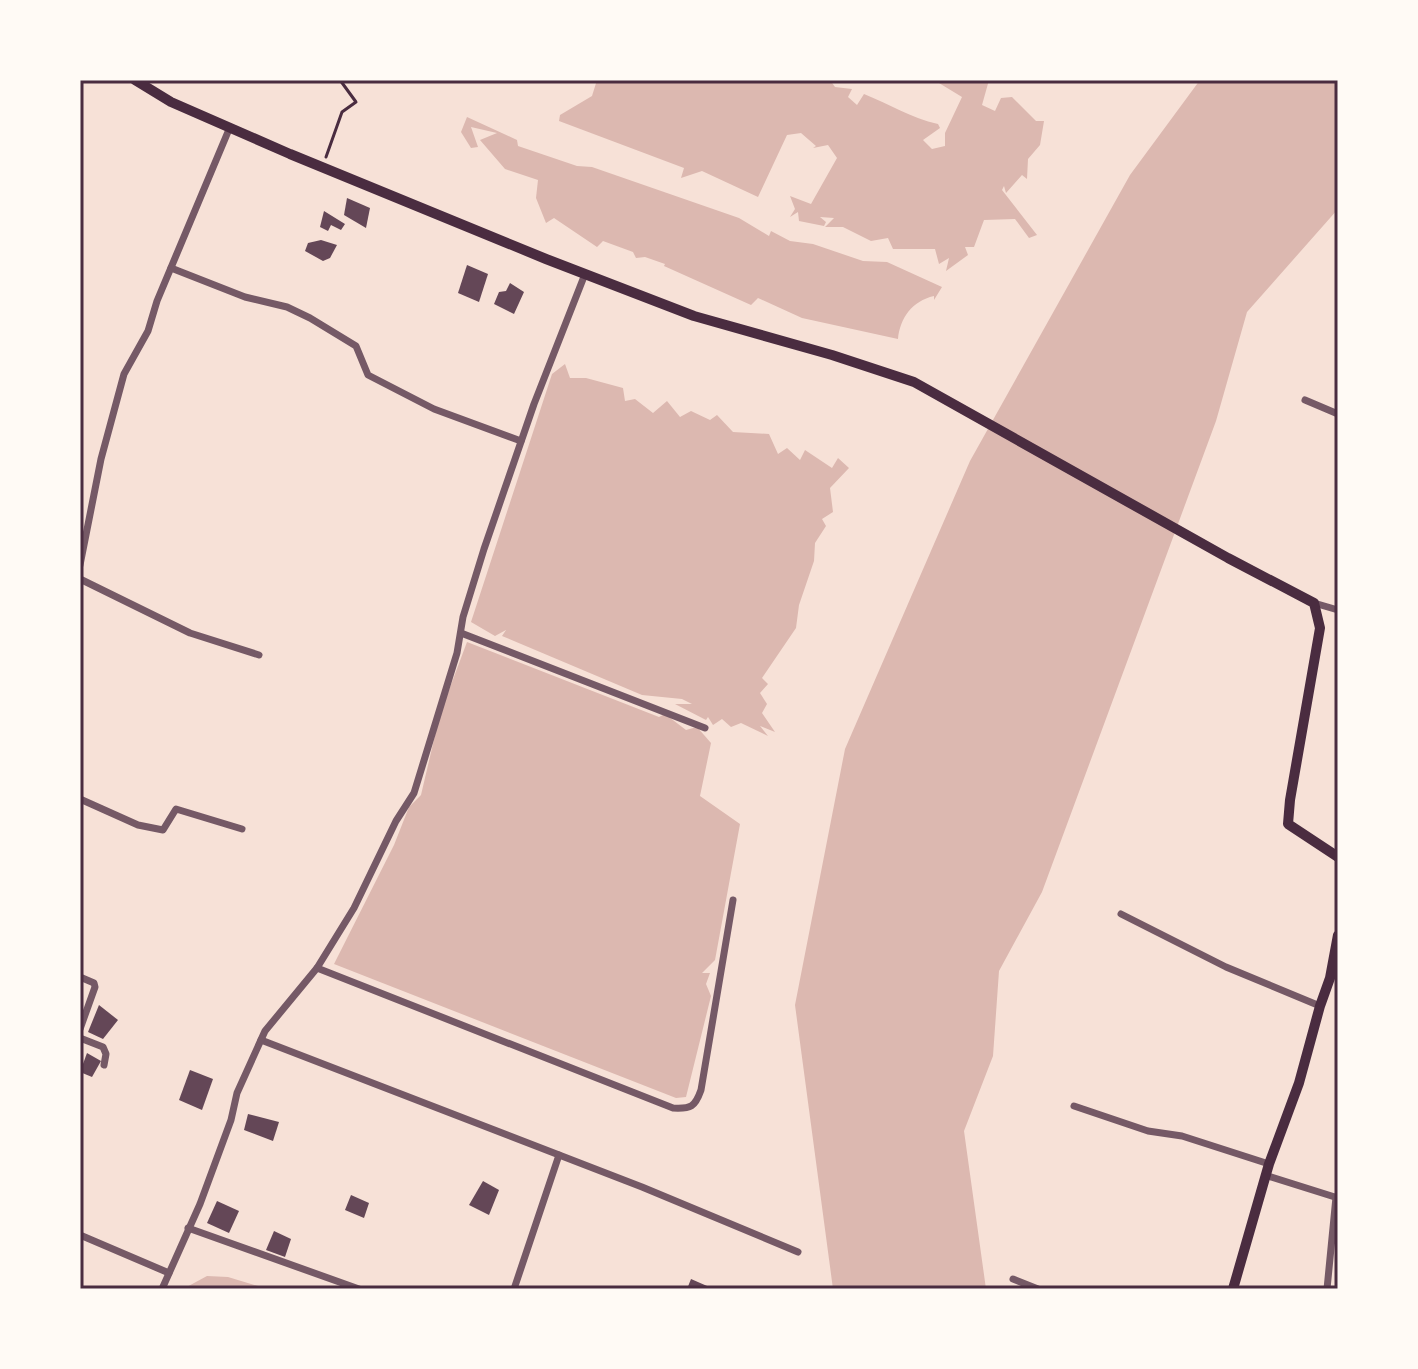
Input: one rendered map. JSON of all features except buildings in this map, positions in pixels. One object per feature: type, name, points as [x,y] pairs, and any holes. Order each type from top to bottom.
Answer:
[{"type":"main road","points":[[135,80],[171,102],[322,168],[585,274],[694,316],[914,382],[1314,603],[1320,628],[1288,824],[1338,857]]},
{"type":"main road","points":[[1233,1289],[1267,1169],[1299,1083],[1330,978],[1338,935]]},
{"type":"street","points":[[80,565],[112,412],[124,374],[148,331],[157,301],[230,127]]},
{"type":"street","points":[[171,268],[245,297],[287,307],[310,318],[356,346],[368,375],[434,409],[521,441]]},
{"type":"street","points":[[162,1289],[231,1120],[237,1093],[265,1031],[317,968],[354,908],[396,821],[414,793],[457,653],[476,576],[521,441],[585,274]]},
{"type":"street","points":[[1305,400],[1338,414]]},
{"type":"street","points":[[80,579],[190,633],[259,655]]},
{"type":"street","points":[[1314,603],[1338,610]]},
{"type":"street","points":[[461,633],[705,728]]},
{"type":"street","points":[[80,799],[138,825],[163,830],[176,809],[242,829]]},
{"type":"street","points":[[317,968],[673,1108],[689,1109],[696,1104],[701,1090],[733,900]]},
{"type":"street","points":[[1121,914],[1226,967],[1320,1006]]},
{"type":"street","points":[[80,977],[94,983],[95,987],[80,1029]]},
{"type":"street","points":[[80,1038],[103,1047],[106,1054],[104,1065]]},
{"type":"street","points":[[261,1040],[559,1155],[798,1252]]},
{"type":"street","points":[[1074,1106],[1148,1131],[1182,1136],[1337,1198],[1327,1289]]},
{"type":"street","points":[[514,1289],[559,1155]]},
{"type":"street","points":[[188,1228],[359,1289]]},
{"type":"street","points":[[80,1235],[169,1273]]},
{"type":"street","points":[[1013,1279],[1038,1289]]},
{"type":"path","points":[[322,168],[342,112],[356,102],[340,80]]},
{"type":"shaded area","points":[[597,80],[830,80],[835,87],[852,89],[848,97],[857,105],[864,94],[909,115],[938,124],[940,128],[923,140],[932,149],[945,146],[945,133],[962,97],[934,80],[989,80],[982,105],[995,111],[1001,98],[1012,97],[1036,121],[1044,121],[1040,145],[1028,159],[1027,179],[1022,175],[1006,193],[1004,186],[1002,190],[1037,235],[1029,238],[1015,219],[984,220],[974,247],[965,247],[968,255],[946,271],[949,258],[939,264],[935,249],[893,249],[888,238],[871,241],[843,227],[825,227],[834,218],[820,217],[826,222],[824,226],[799,221],[798,212],[790,217],[795,209],[790,196],[811,204],[837,158],[828,145],[813,148],[816,146],[801,133],[787,135],[758,197],[702,171],[681,178],[684,168],[559,121],[560,115],[592,96]]},
{"type":"shaded area","points":[[1200,80],[1338,80],[1338,209],[1247,312],[1216,421],[1042,892],[999,971],[993,1056],[964,1131],[986,1289],[833,1289],[795,1005],[845,749],[970,461],[1130,175]]},
{"type":"shaded area","points":[[467,117],[517,140],[518,146],[577,166],[592,167],[739,218],[769,236],[771,231],[790,241],[813,244],[863,261],[887,262],[942,287],[934,300],[934,296],[926,298],[913,306],[901,324],[898,339],[802,318],[758,298],[751,305],[665,264],[645,257],[636,258],[633,252],[603,241],[597,247],[554,218],[546,223],[536,198],[538,180],[505,169],[480,140],[497,133],[471,127],[478,147],[471,148],[461,132]]},
{"type":"shaded area","points":[[565,364],[570,378],[586,378],[623,388],[625,401],[635,399],[653,413],[667,401],[680,417],[691,411],[710,420],[717,415],[733,432],[769,434],[778,454],[787,448],[800,460],[805,450],[832,468],[838,458],[849,468],[830,488],[833,512],[822,519],[826,526],[815,543],[814,561],[799,605],[796,628],[762,678],[768,684],[760,693],[767,704],[762,713],[775,732],[760,726],[768,736],[741,723],[731,727],[722,719],[713,725],[708,717],[706,720],[675,704],[692,704],[682,699],[642,695],[502,636],[506,630],[495,636],[471,622],[552,374]]},
{"type":"shaded area","points":[[467,642],[659,717],[665,714],[686,730],[697,727],[711,743],[700,796],[740,824],[715,960],[702,973],[710,973],[706,984],[711,996],[686,1097],[676,1098],[334,964],[394,845],[409,807],[421,795],[440,714]]},
{"type":"shaded area","points":[[207,1276],[228,1277],[268,1289],[183,1289]]}]
